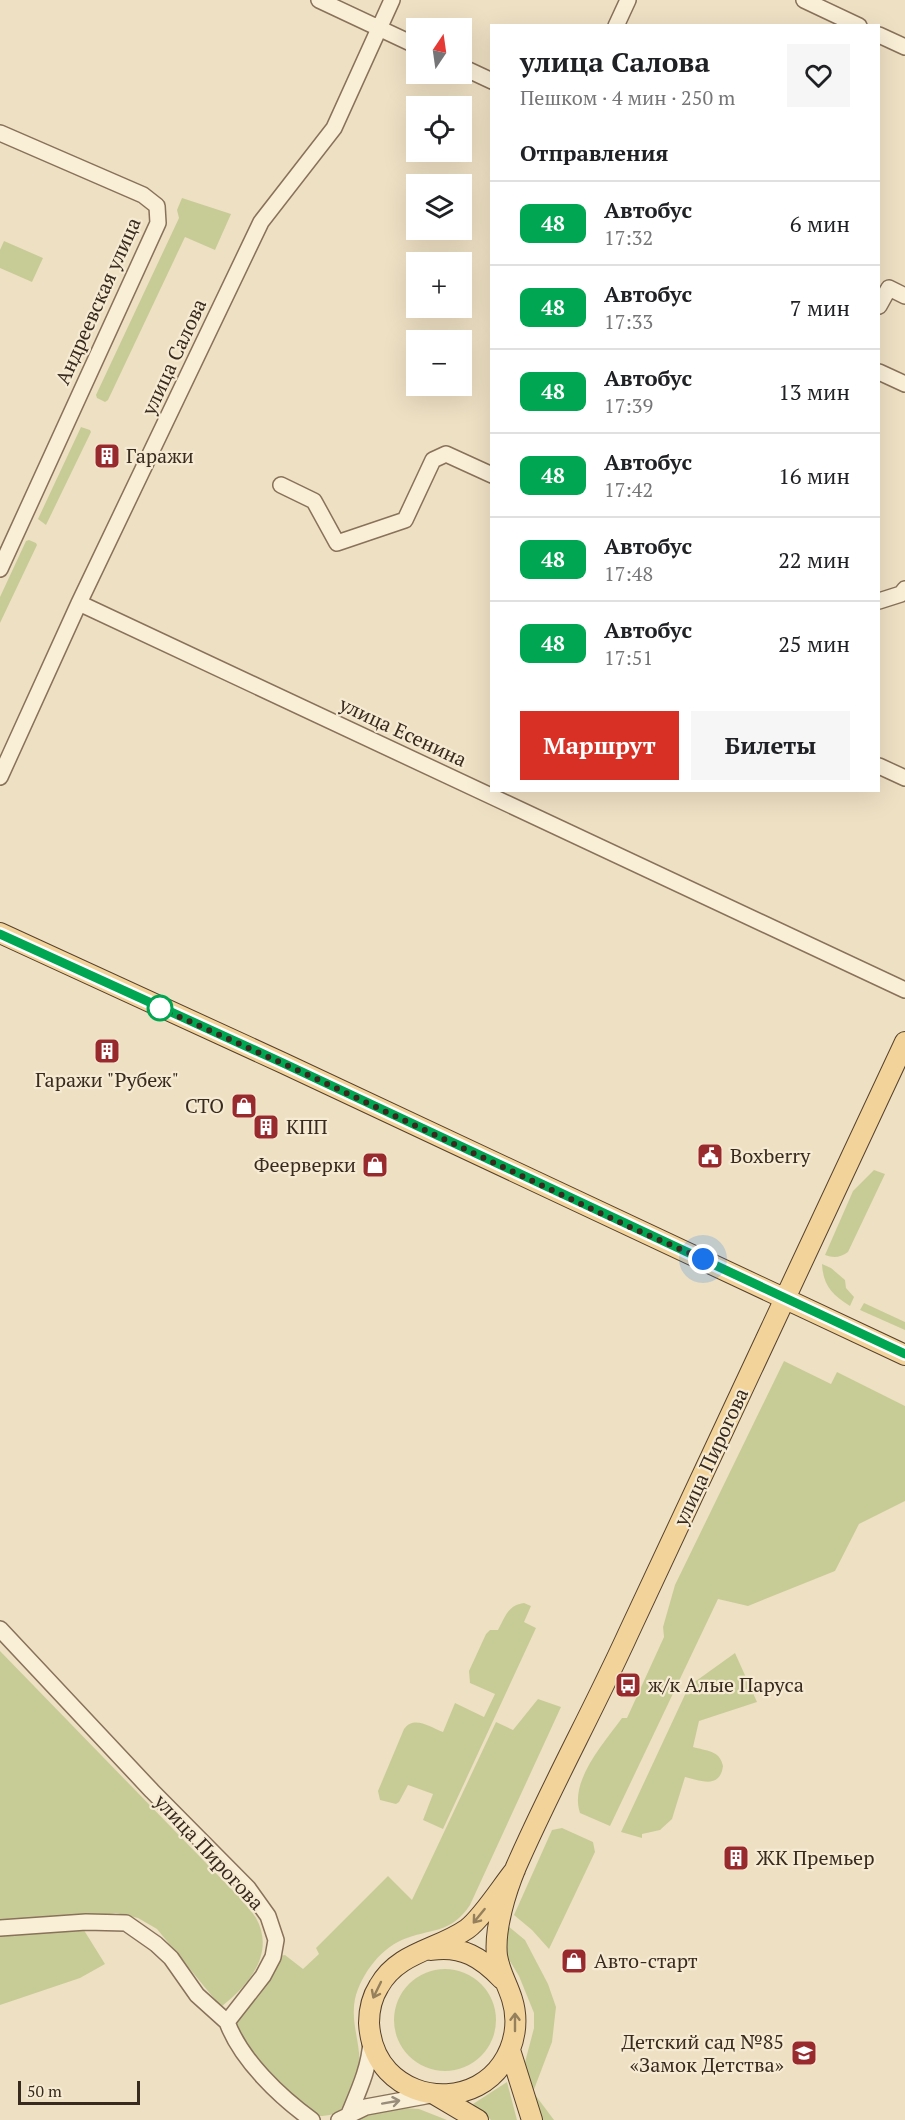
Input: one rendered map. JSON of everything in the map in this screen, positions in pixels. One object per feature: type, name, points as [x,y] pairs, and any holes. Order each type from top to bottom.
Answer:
[{"type":"main road","points":[[0,933],[905,1354]]},
{"type":"main road","name":"улица Пирогова","points":[[502,1979],[496,1942],[500,1918],[515,1870],[631,1629],[905,1042]]},
{"type":"main road","name":"улица Пирогова","points":[[419,1952],[442,1948],[465,1952],[486,1962],[502,1979],[511,1995],[516,2013],[515,2032],[510,2050],[495,2072],[476,2087],[462,2092],[434,2094],[422,2092],[404,2084],[389,2072],[377,2056],[370,2038],[369,2016],[374,1995],[384,1976],[400,1961],[469,1928],[515,1870]]},
{"type":"main road","name":"улица Пирогова","points":[[510,2050],[532,2120]]},
{"type":"main road","name":"улица Пирогова","points":[[434,2094],[478,2120]]},
{"type":"street","points":[[319,0],[406,41]]},
{"type":"street","name":"улица Салова","points":[[0,777],[261,222],[334,128],[392,0]]},
{"type":"street","points":[[617,24],[628,0]]},
{"type":"street","points":[[804,0],[855,24]]},
{"type":"street","points":[[880,35],[905,47]]},
{"type":"street","points":[[472,72],[490,80]]},
{"type":"street","name":"Андреевская улица","points":[[0,133],[143,195],[157,206],[158,223],[0,569]]},
{"type":"street","points":[[880,304],[889,288],[905,296]]},
{"type":"street","points":[[880,372],[905,384]]},
{"type":"street","points":[[281,485],[314,501],[337,543],[405,520],[433,460],[439,456],[446,454],[490,474]]},
{"type":"street","points":[[880,601],[901,594],[905,589]]},
{"type":"street","name":"улица Есенина","points":[[80,603],[905,990]]},
{"type":"street","points":[[880,766],[905,778]]},
{"type":"street","name":"улица Пирогова","points":[[0,1629],[152,1791],[248,1888],[268,1916],[276,1940],[273,1957],[263,1976],[227,2022]]},
{"type":"street","points":[[0,1928],[86,1922],[126,1923],[156,1944],[171,1958],[197,1995],[227,2022],[232,2034],[260,2072],[283,2098],[312,2120]]},
{"type":"street","points":[[344,2117],[370,2053],[370,2038]]},
{"type":"street","points":[[344,2117],[383,2103],[434,2094]]},
{"type":"green space","points":[[182,198],[231,214],[215,250],[185,237],[108,400],[105,402],[96,395],[179,218],[177,210]]},
{"type":"green space","points":[[4,241],[43,258],[32,282],[0,268],[0,250]]},
{"type":"green space","points":[[81,427],[91,432],[46,525],[38,519]]},
{"type":"green space","points":[[29,540],[37,545],[0,623],[0,597],[26,541]]},
{"type":"green space","points":[[874,1170],[885,1174],[848,1252],[837,1257],[825,1255],[853,1191]]},
{"type":"green space","points":[[822,1264],[831,1268],[845,1280],[846,1288],[854,1297],[850,1306],[830,1289],[824,1278]]},
{"type":"green space","points":[[864,1303],[905,1322],[905,1330],[860,1310]]},
{"type":"green space","points":[[784,1361],[831,1384],[837,1372],[905,1406],[905,1501],[859,1524],[835,1571],[748,1606],[718,1599],[610,1826],[580,1813],[579,1788],[598,1751],[622,1718],[627,1718],[664,1637],[663,1627],[675,1585]]},
{"type":"green space","points":[[524,1603],[531,1606],[524,1622],[536,1628],[443,1829],[423,1820],[433,1794],[408,1785],[396,1804],[380,1800],[378,1791],[404,1729],[408,1725],[422,1723],[443,1732],[455,1703],[484,1717],[495,1694],[470,1683],[469,1671],[486,1634],[490,1630],[498,1630],[511,1609]]},
{"type":"green space","points":[[0,1651],[241,1899],[256,1918],[263,1944],[261,1956],[249,1979],[221,2007],[157,1929],[138,1918],[116,1913],[77,1919],[105,1964],[80,1978],[0,2005]]},
{"type":"green space","points":[[735,1653],[757,1702],[699,1721],[693,1747],[712,1752],[719,1757],[723,1766],[718,1778],[709,1782],[685,1777],[672,1819],[660,1830],[642,1834],[642,1838],[621,1832],[689,1686]]},
{"type":"green space","points":[[538,1699],[561,1707],[470,1905],[456,1921],[449,1925],[407,1938],[389,1947],[367,1971],[358,1990],[354,2008],[359,2052],[358,2072],[345,2105],[331,2115],[315,2116],[254,2061],[235,2024],[279,1956],[285,1955],[303,1969],[319,1954],[316,1948],[388,1876],[412,1900],[496,1722],[513,1730]]},
{"type":"green space","points":[[562,1828],[593,1842],[595,1852],[549,1949],[514,1915],[552,1830]]},
{"type":"green space","points":[[508,1926],[525,1940],[548,1984],[556,2007],[552,2042],[533,2092],[554,2120],[538,2120],[523,2070],[534,2028],[534,2013],[519,1976],[505,1953],[504,1941]]},
{"type":"green space","points":[[445,1969],[464,1973],[481,1984],[492,2001],[496,2020],[492,2039],[481,2056],[464,2067],[445,2071],[426,2067],[409,2056],[398,2039],[394,2020],[398,2001],[409,1984],[426,1973]]},
{"type":"green space","points":[[507,2082],[517,2120],[491,2120],[473,2104]]},
{"type":"green space","points":[[387,2107],[419,2109],[447,2120],[356,2120],[362,2115]]},
{"type":"bus line","name":"48","points":[[0,934],[283,1063],[905,1354]]},
{"type":"place","name":"Гаражи","points":[[107,456]]},
{"type":"place","name":"Гаражи \"Рубеж\"","points":[[107,1051]]},
{"type":"place","name":"СТО","points":[[244,1106]]},
{"type":"place","name":"КПП","points":[[266,1127]]},
{"type":"place","name":"Boxberry","points":[[710,1156]]},
{"type":"place","name":"Феерверки","points":[[375,1165]]},
{"type":"place","name":"ж/к Алые Паруса","points":[[628,1685]]},
{"type":"place","name":"ЖК Премьер","points":[[736,1858]]},
{"type":"place","name":"Авто-старт","points":[[574,1961]]},
{"type":"place","name":"Детский сад №85 «Замок Детства»","points":[[804,2053]]},
{"type":"route","points":[[160,1008],[703,1259]]}]
